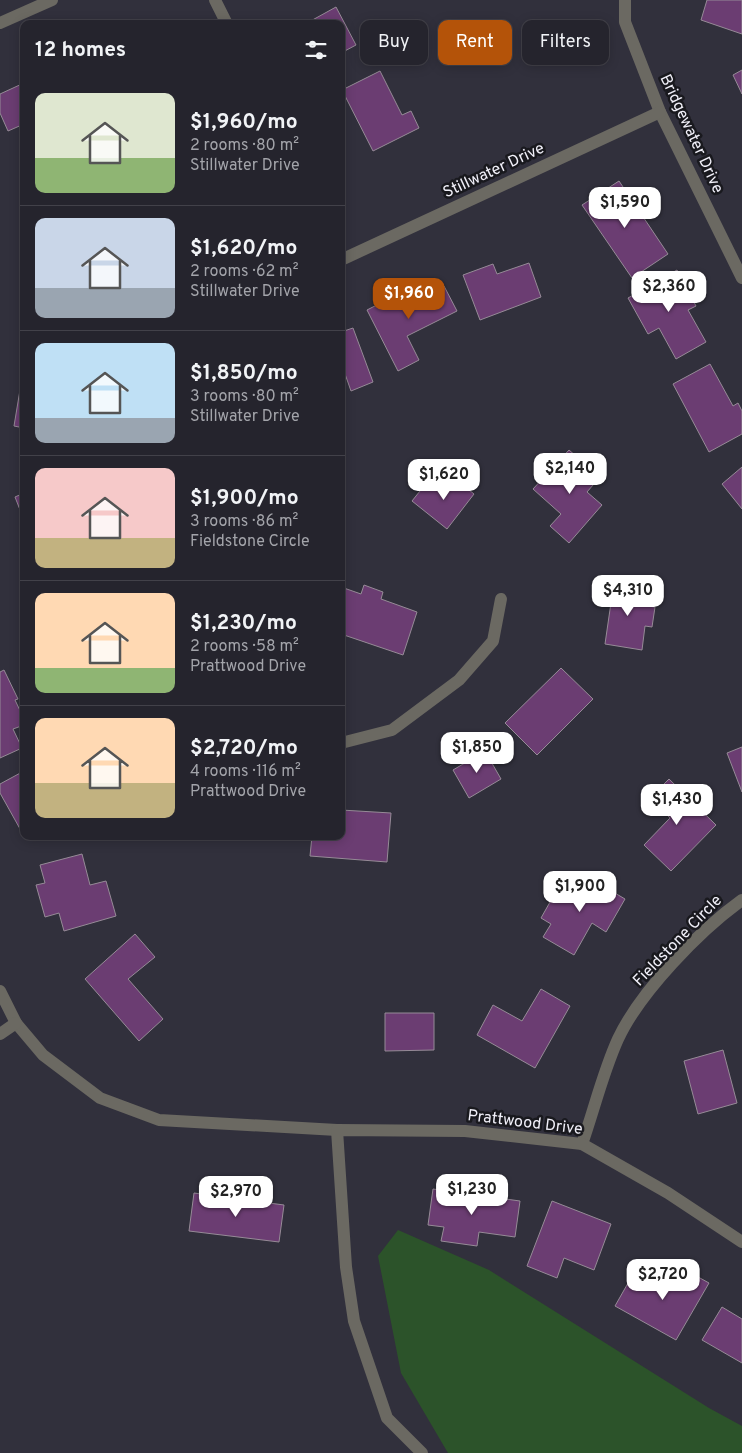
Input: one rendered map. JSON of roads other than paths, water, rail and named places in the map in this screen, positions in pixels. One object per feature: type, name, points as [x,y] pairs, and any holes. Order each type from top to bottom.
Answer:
[{"type":"street","points":[[0,23],[52,0]]},
{"type":"street","points":[[215,0],[225,20]]},
{"type":"street","name":"Bridgewater Drive","points":[[625,0],[626,22],[660,112],[742,278]]},
{"type":"street","name":"Stillwater Drive","points":[[345,258],[660,112]]},
{"type":"street","points":[[345,742],[392,730],[459,680],[493,641],[501,599]]},
{"type":"street","name":"Fieldstone Circle","points":[[582,1144],[618,1039],[649,988],[725,912],[742,900]]},
{"type":"street","name":"Prattwood Drive","points":[[0,991],[16,1023],[43,1055],[100,1098],[159,1120],[337,1130],[465,1131],[582,1144],[668,1193],[742,1242]]},
{"type":"street","points":[[0,1034],[16,1023]]},
{"type":"street","points":[[337,1130],[346,1267],[354,1321],[387,1418],[422,1453]]}]
